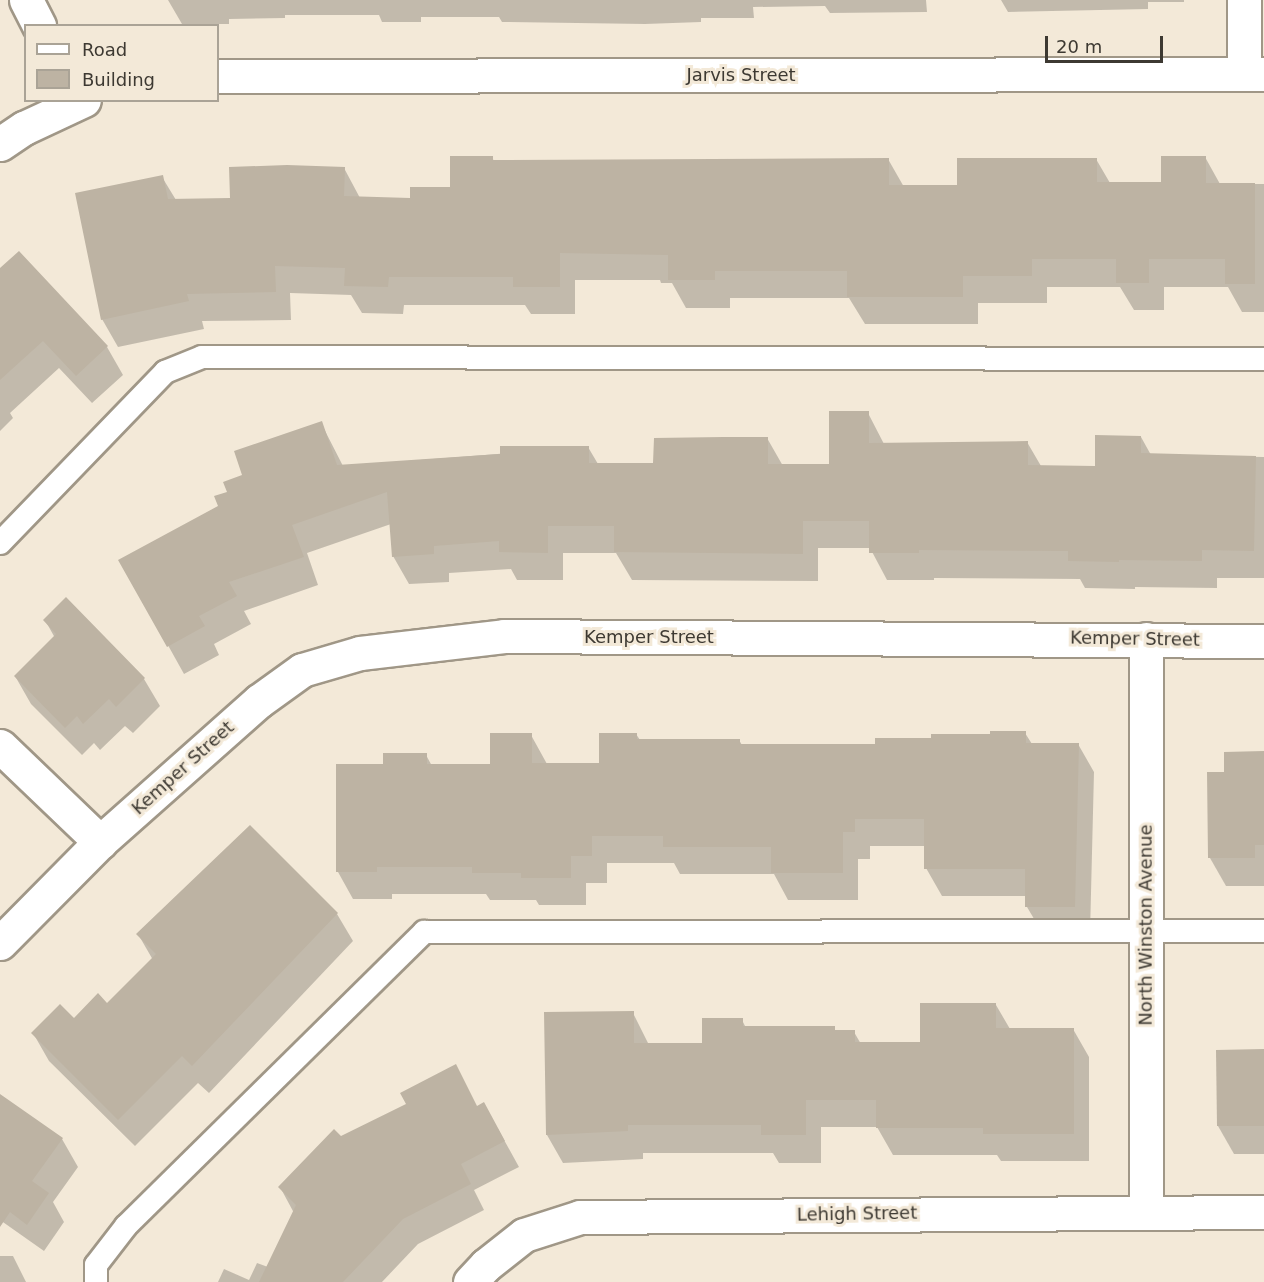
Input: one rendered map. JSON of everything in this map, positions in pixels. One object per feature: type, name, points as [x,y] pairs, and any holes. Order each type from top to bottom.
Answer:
[{"type":"street","points":[[26,0],[38,24]]},
{"type":"street","points":[[1244,0],[1254,74]]},
{"type":"street","name":"Jarvis Street","points":[[219,76],[1254,74]]},
{"type":"street","points":[[0,144],[24,128],[76,102]]},
{"type":"street","name":"Kemper Street","points":[[0,943],[100,842],[276,688],[302,670],[360,653],[504,636],[1264,641]]},
{"type":"street","name":"North Winston Avenue","points":[[1146,639],[1146,1211]]},
{"type":"street","points":[[0,746],[100,842]]},
{"type":"street","name":"Lehigh Street","points":[[470,1282],[486,1265],[524,1235],[580,1217],[1146,1211],[1264,1212]]},
{"type":"lane","points":[[0,543],[165,372],[202,357],[1264,359]]},
{"type":"lane","points":[[96,1282],[96,1265],[126,1226],[424,932],[1264,931]]},
{"type":"building","points":[[450,156],[493,156],[493,160],[889,158],[889,185],[957,185],[957,158],[1097,158],[1097,182],[1161,182],[1161,156],[1206,156],[1206,183],[1255,183],[1255,284],[1225,284],[1225,259],[1149,259],[1149,283],[1116,283],[1116,259],[1032,259],[1032,276],[963,276],[963,297],[847,297],[847,271],[715,271],[715,280],[668,280],[668,255],[560,253],[560,287],[513,287],[513,277],[389,277],[388,287],[344,286],[345,268],[275,266],[276,292],[187,294],[189,301],[101,320],[75,193],[163,175],[168,199],[230,198],[229,167],[287,165],[345,167],[344,196],[410,198],[410,187],[450,187]]},
{"type":"building","points":[[19,251],[108,346],[76,376],[43,341],[0,380],[0,268]]},
{"type":"building","points":[[829,411],[869,411],[869,443],[1028,441],[1028,465],[1095,466],[1095,435],[1141,436],[1141,453],[1256,456],[1254,551],[1202,550],[1202,561],[1119,560],[1119,562],[1068,561],[1068,551],[919,550],[919,553],[869,553],[869,521],[803,521],[803,554],[614,552],[614,526],[548,526],[548,553],[499,552],[499,541],[434,546],[434,554],[392,557],[387,492],[292,525],[304,557],[229,582],[237,596],[199,616],[205,626],[167,647],[118,560],[218,506],[214,496],[227,492],[223,482],[242,475],[234,451],[322,421],[337,465],[500,454],[500,446],[589,446],[589,463],[653,463],[654,438],[723,437],[768,437],[768,464],[829,464]]},
{"type":"building","points":[[66,597],[145,678],[116,707],[109,699],[83,724],[77,716],[65,728],[14,676],[56,634],[43,620]]},
{"type":"building","points":[[990,731],[1026,731],[1026,743],[1079,743],[1075,907],[1025,907],[1025,869],[924,869],[924,819],[855,819],[855,832],[843,832],[843,873],[771,873],[771,847],[663,847],[663,836],[592,836],[592,856],[571,856],[571,878],[521,878],[521,873],[472,873],[472,867],[377,867],[377,872],[336,872],[336,764],[383,764],[383,753],[427,753],[427,764],[490,764],[490,733],[532,733],[532,763],[599,763],[599,733],[637,733],[637,739],[740,739],[740,744],[875,744],[875,738],[931,738],[931,734],[990,734]]},
{"type":"building","points":[[1264,751],[1264,845],[1255,845],[1255,858],[1208,858],[1207,772],[1224,772],[1224,752]]},
{"type":"building","points":[[250,825],[338,913],[192,1066],[182,1056],[118,1120],[31,1033],[60,1004],[74,1018],[98,993],[107,1003],[156,954],[136,934]]},
{"type":"building","points":[[920,1003],[996,1003],[996,1028],[1074,1028],[1074,1134],[983,1134],[983,1128],[876,1128],[876,1100],[806,1100],[806,1135],[761,1135],[761,1125],[628,1125],[628,1131],[546,1135],[544,1012],[634,1011],[634,1043],[702,1043],[702,1018],[743,1018],[743,1026],[835,1026],[835,1030],[855,1030],[855,1042],[920,1042]]},
{"type":"building","points":[[1264,1049],[1264,1126],[1217,1126],[1216,1050]]},
{"type":"building","points":[[456,1064],[477,1106],[484,1102],[505,1141],[461,1164],[471,1184],[403,1219],[343,1282],[259,1282],[296,1205],[278,1187],[334,1129],[341,1136],[406,1104],[400,1093]]},
{"type":"building","points":[[0,1094],[63,1138],[32,1181],[49,1193],[27,1225],[10,1212],[0,1227]]}]
